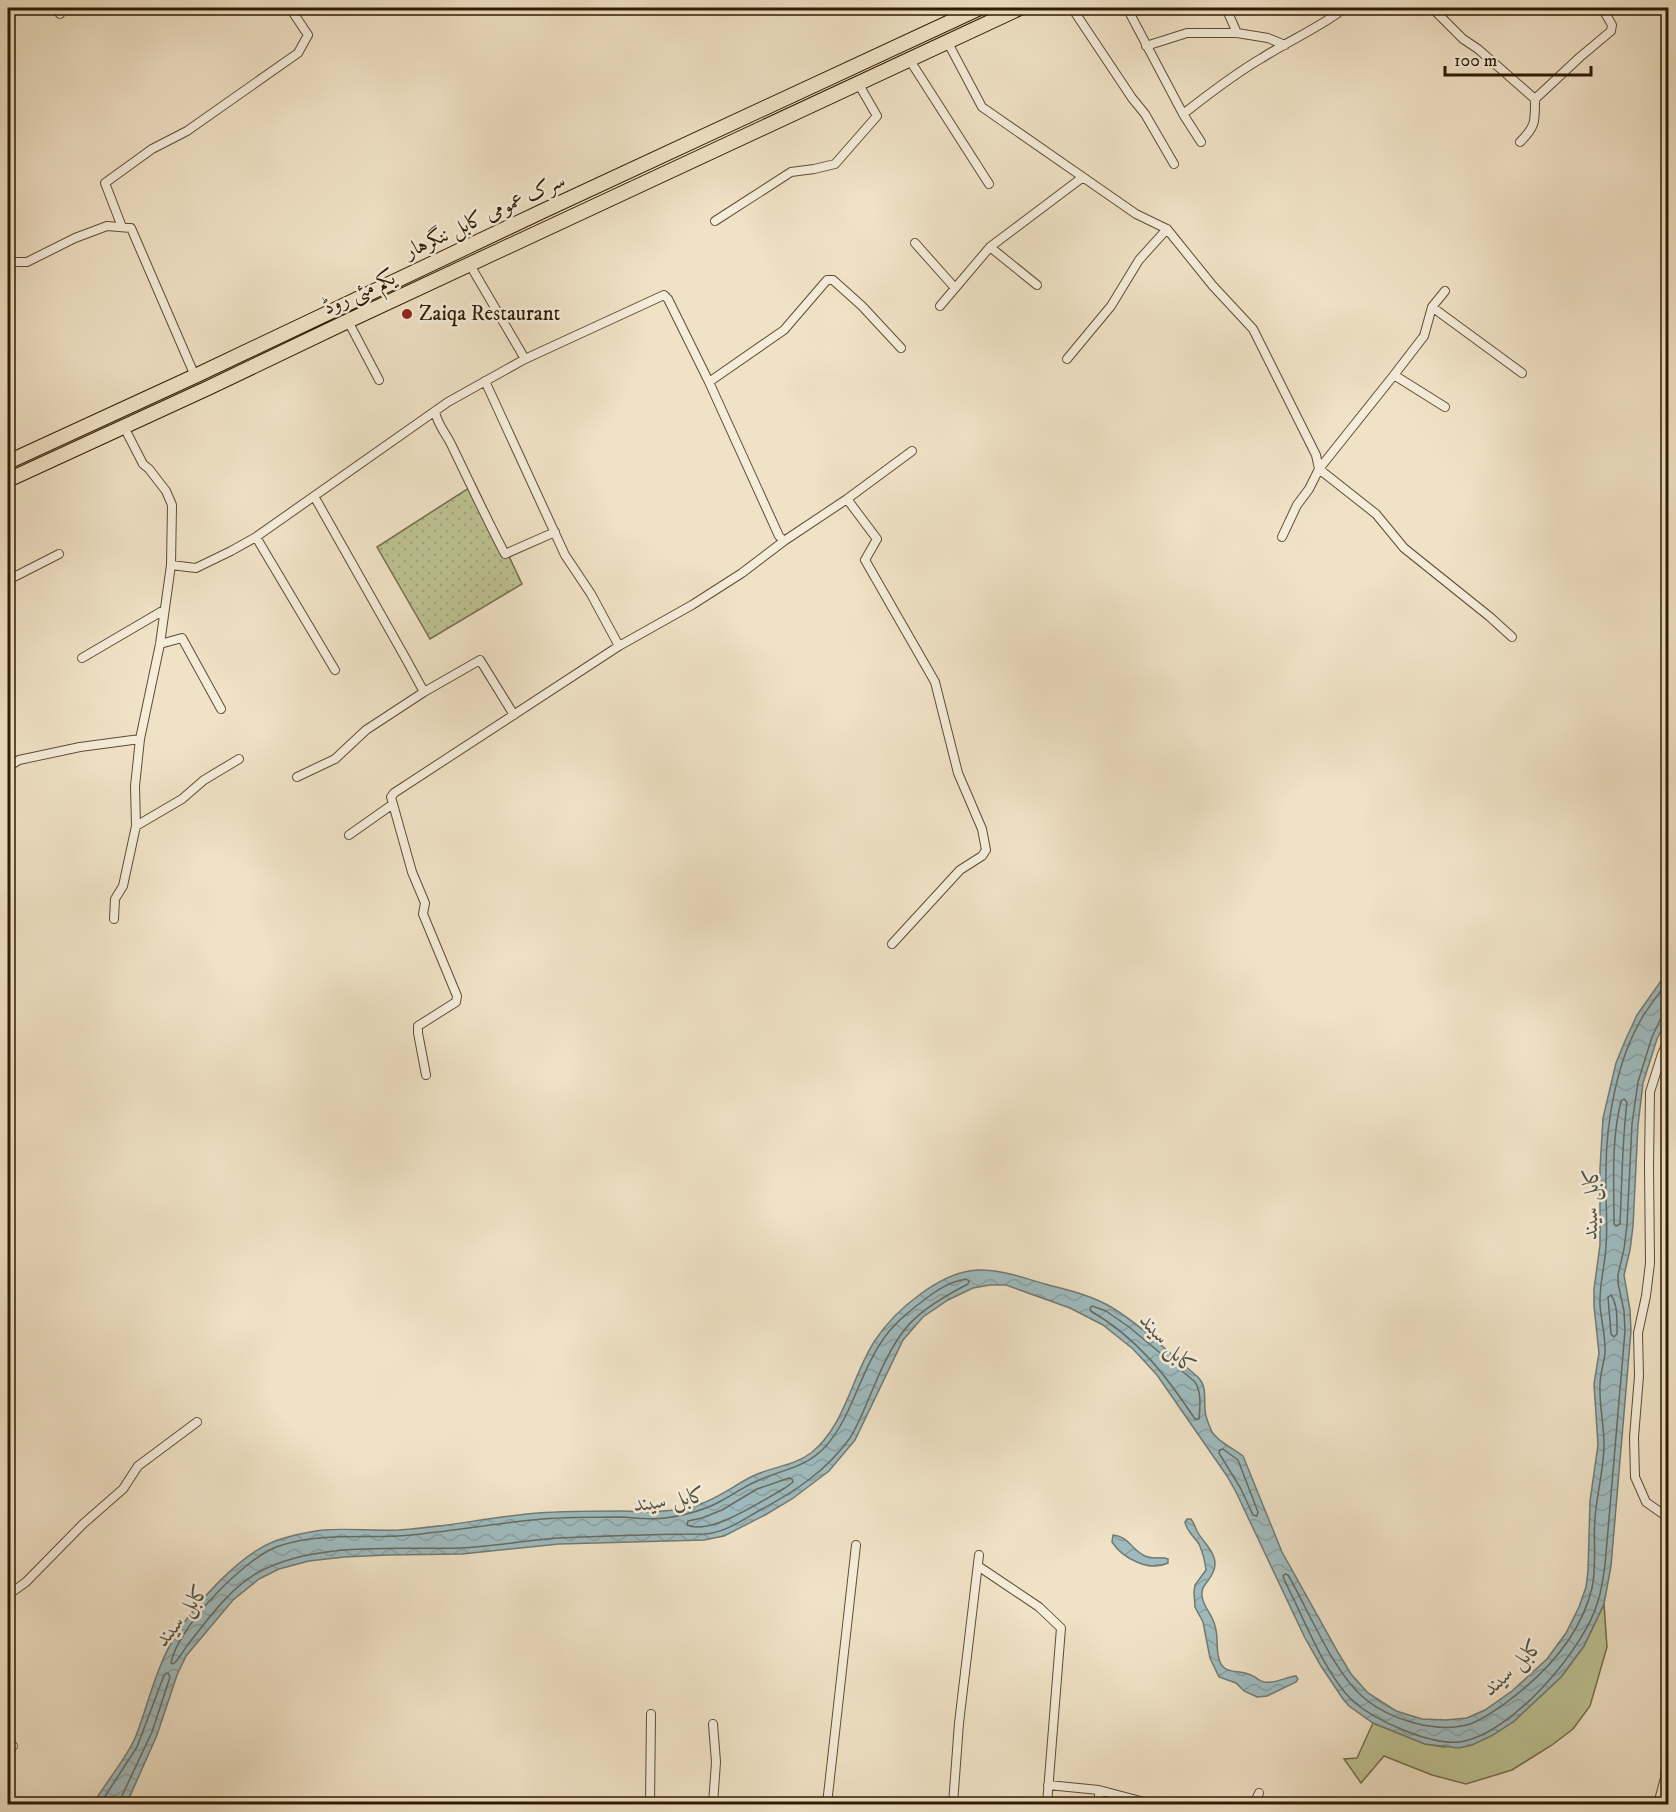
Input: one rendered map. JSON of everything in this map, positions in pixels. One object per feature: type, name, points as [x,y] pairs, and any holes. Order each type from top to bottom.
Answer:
[{"type":"highway","name":"سرک عمومی کابل ننگرهار","points":[[8,462],[980,8]]},
{"type":"highway","points":[[858,83],[1020,8]]},
{"type":"highway","name":"یکم مئی روڈ","points":[[124,427],[858,83]]},
{"type":"highway","points":[[8,480],[124,427]]},
{"type":"street","points":[[122,227],[105,183],[152,149],[187,131],[297,53],[308,35],[290,8]]},
{"type":"street","points":[[1072,8],[1145,114],[1174,164]]},
{"type":"street","points":[[1127,8],[1183,114],[1201,142]]},
{"type":"street","points":[[1226,8],[1236,33]]},
{"type":"street","points":[[1432,8],[1463,39],[1478,49],[1535,99]]},
{"type":"street","points":[[1520,142],[1532,130],[1535,99],[1611,31],[1612,25],[1602,8]]},
{"type":"street","points":[[1183,114],[1225,81],[1263,57],[1315,30],[1338,13]]},
{"type":"street","points":[[1146,46],[1187,33],[1236,33],[1268,38],[1286,45]]},
{"type":"street","points":[[947,41],[982,107],[1136,214],[1167,229],[1213,286],[1253,329],[1316,455],[1320,469],[1376,514],[1404,548],[1512,637]]},
{"type":"street","points":[[909,59],[989,184]]},
{"type":"street","points":[[715,221],[791,172],[835,164],[877,116],[858,83]]},
{"type":"street","points":[[939,306],[990,247],[1083,177]]},
{"type":"street","points":[[8,262],[27,262],[75,238],[107,226],[130,228],[195,376]]},
{"type":"street","points":[[1067,359],[1111,306],[1139,260],[1167,229]]},
{"type":"street","points":[[915,243],[956,288]]},
{"type":"street","points":[[990,247],[1037,285]]},
{"type":"street","points":[[470,265],[525,359]]},
{"type":"street","points":[[709,382],[784,330],[827,280],[833,280],[862,306],[901,348]]},
{"type":"street","points":[[1282,537],[1297,505],[1320,469],[1424,336],[1432,307],[1445,291]]},
{"type":"street","points":[[171,565],[196,568],[231,551],[256,537],[435,411],[485,381],[525,359],[664,295],[709,382],[779,536],[784,541]]},
{"type":"street","points":[[1432,307],[1522,373]]},
{"type":"street","points":[[348,321],[379,380]]},
{"type":"street","points":[[1394,375],[1445,407]]},
{"type":"street","points":[[485,381],[565,555],[591,594],[619,646]]},
{"type":"street","points":[[435,411],[437,422],[505,554],[555,532]]},
{"type":"street","points":[[114,919],[115,899],[123,886],[136,826],[135,786],[140,739],[160,644],[171,565],[172,505],[166,491],[143,464],[124,427]]},
{"type":"street","points":[[426,1075],[417,1033],[418,1026],[456,1002],[457,996],[423,914],[425,903],[411,872],[391,797],[394,793],[619,646],[692,605],[742,573],[784,541],[847,500],[912,451]]},
{"type":"street","points":[[314,496],[424,692]]},
{"type":"street","points":[[847,500],[878,539],[865,561],[935,682],[958,773],[981,829],[986,850],[982,856],[960,870],[892,944]]},
{"type":"street","points":[[256,537],[335,670]]},
{"type":"street","points":[[8,580],[59,554]]},
{"type":"street","points":[[82,658],[164,610]]},
{"type":"street","points":[[160,644],[182,638],[221,709]]},
{"type":"street","points":[[297,777],[335,759],[366,730],[424,692],[480,660],[514,715]]},
{"type":"street","points":[[8,767],[19,760],[80,747],[140,739]]},
{"type":"street","points":[[136,826],[182,799],[204,780],[239,759]]},
{"type":"street","points":[[349,835],[393,804]]},
{"type":"street","points":[[1668,1041],[1650,1092],[1648,1165],[1650,1263],[1638,1334],[1639,1376],[1634,1437],[1635,1477],[1646,1502],[1667,1517],[1668,1538]]},
{"type":"street","points":[[8,1595],[26,1582],[82,1524],[123,1489],[138,1466],[197,1422]]},
{"type":"street","points":[[827,1804],[856,1545]]},
{"type":"street","points":[[953,1804],[959,1723],[980,1555]]},
{"type":"street","points":[[978,1566],[1039,1607],[1061,1628],[1047,1804]]},
{"type":"street","points":[[650,1804],[651,1714]]},
{"type":"street","points":[[712,1804],[716,1762],[713,1724]]},
{"type":"street","points":[[1658,1804],[1665,1778],[1668,1741]]},
{"type":"street","points":[[1048,1785],[1099,1790],[1152,1804]]},
{"type":"street","points":[[1098,1804],[1099,1790]]},
{"type":"street","points":[[1254,1804],[1259,1793]]},
{"type":"green space","points":[[475,484],[522,584],[430,639],[377,547]]},
{"type":"green space","points":[[1604,1604],[1607,1647],[1590,1706],[1573,1729],[1512,1770],[1466,1784],[1432,1775],[1384,1756],[1361,1783],[1344,1759],[1357,1758],[1373,1723],[1425,1744],[1444,1747],[1513,1722],[1561,1677],[1584,1646]]},
{"type":"water","points":[[1668,971],[1668,1017],[1657,1039],[1643,1083],[1638,1125],[1633,1226],[1624,1275],[1631,1331],[1611,1566],[1604,1604],[1584,1646],[1561,1677],[1513,1722],[1493,1735],[1472,1745],[1459,1748],[1425,1744],[1373,1723],[1349,1706],[1305,1638],[1227,1476],[1157,1375],[1133,1349],[1103,1325],[1070,1308],[1006,1285],[990,1285],[973,1288],[948,1300],[923,1317],[903,1340],[855,1440],[829,1471],[792,1499],[724,1536],[704,1540],[559,1544],[462,1554],[344,1557],[309,1561],[279,1569],[259,1579],[233,1600],[186,1656],[177,1675],[157,1735],[130,1796],[124,1804],[93,1804],[133,1742],[157,1674],[175,1636],[194,1609],[219,1581],[261,1548],[286,1537],[323,1530],[399,1530],[548,1512],[659,1511],[688,1508],[705,1502],[753,1476],[797,1461],[811,1453],[833,1428],[868,1353],[895,1316],[934,1285],[963,1272],[977,1270],[1012,1274],[1095,1299],[1133,1322],[1198,1377],[1204,1388],[1207,1421],[1212,1432],[1243,1456],[1282,1552],[1351,1674],[1368,1693],[1396,1711],[1422,1719],[1467,1718],[1485,1710],[1512,1691],[1547,1659],[1566,1633],[1586,1587],[1590,1501],[1598,1445],[1594,1384],[1599,1353],[1594,1289],[1600,1245],[1603,1118],[1616,1063],[1625,1041],[1637,1015]]},
{"type":"water","points":[[1187,1519],[1191,1519],[1214,1557],[1214,1569],[1203,1587],[1202,1596],[1214,1622],[1222,1666],[1264,1682],[1296,1676],[1298,1679],[1296,1682],[1267,1696],[1257,1697],[1244,1691],[1236,1683],[1219,1677],[1210,1658],[1203,1622],[1195,1607],[1195,1585],[1206,1570],[1199,1544],[1186,1525]]},
{"type":"water","points":[[1113,1535],[1122,1538],[1145,1556],[1165,1558],[1168,1559],[1168,1563],[1153,1566],[1137,1562],[1117,1548],[1112,1542]]},
{"type":"place","name":"Zaiqa Restaurant","points":[[407,314]]},
{"type":"water label","name":"کابل سيند","points":[[1591,1203]]},
{"type":"water label","name":"کابل سيند","points":[[1168,1344]]},
{"type":"water label","name":"کابل سيند","points":[[670,1500]]},
{"type":"water label","name":"کابل سيند","points":[[182,1615]]},
{"type":"water label","name":"کابل سيند","points":[[1513,1667]]}]
